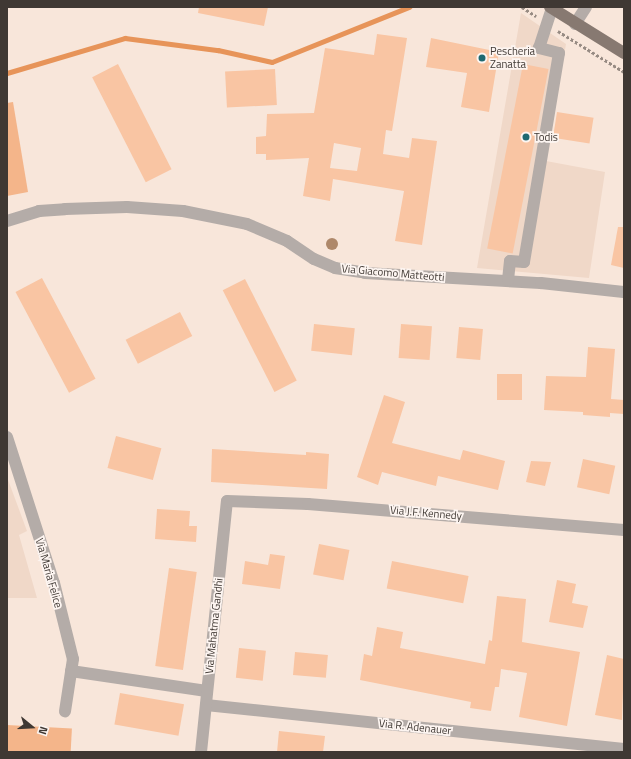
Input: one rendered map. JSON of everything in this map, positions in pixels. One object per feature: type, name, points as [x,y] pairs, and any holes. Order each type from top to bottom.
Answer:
[{"type":"main road","points":[[551,8],[624,53]]},
{"type":"street","points":[[576,24],[586,7]]},
{"type":"street","points":[[508,280],[510,261],[524,262],[559,53],[539,48],[551,8]]},
{"type":"street","name":"Via Giacomo Matteotti","points":[[7,221],[39,211],[65,209],[127,207],[184,211],[247,224],[287,241],[314,258],[335,268],[365,273],[508,280],[624,292]]},
{"type":"street","name":"Via Maria Felice","points":[[7,437],[54,583],[73,659],[65,711]]},
{"type":"street","name":"Via J.F. Kennedy","points":[[227,501],[308,504],[624,530]]},
{"type":"street","name":"Via Mahatma Gandhi","points":[[201,752],[227,501]]},
{"type":"street","points":[[71,671],[208,691]]},
{"type":"street","name":"Via R. Adenauer","points":[[206,704],[624,749]]},
{"type":"path","points":[[547,24],[624,72]]},
{"type":"shaded area","points":[[521,13],[566,44],[546,161],[605,172],[589,278],[477,268]]},
{"type":"shaded area","points":[[13,102],[28,192],[7,196],[7,103]]},
{"type":"shaded area","points":[[7,477],[27,531],[19,535],[37,598],[7,598]]},
{"type":"shaded area","points":[[7,725],[72,728],[71,752],[7,752]]},
{"type":"building","points":[[199,7],[268,7],[264,26],[198,13]]},
{"type":"building","points":[[377,34],[407,38],[392,131],[386,130],[383,154],[409,158],[412,138],[437,141],[422,245],[395,241],[404,191],[333,179],[330,201],[303,196],[309,158],[266,160],[266,154],[256,154],[256,137],[266,136],[267,114],[314,113],[325,48],[374,55]],"holes":[[[334,143],[361,148],[357,171],[330,168]]]},
{"type":"building","points":[[431,38],[499,52],[489,112],[461,107],[467,73],[426,67]]},
{"type":"building","points":[[118,64],[172,169],[146,182],[92,77]]},
{"type":"building","name":"Todis","points":[[523,64],[549,69],[513,254],[487,249]]},
{"type":"building","points":[[275,69],[277,105],[227,108],[225,72]]},
{"type":"building","points":[[557,112],[594,118],[589,143],[553,138]]},
{"type":"building","points":[[618,227],[624,227],[624,268],[611,265]]},
{"type":"building","points":[[42,278],[96,379],[69,393],[16,292]]},
{"type":"building","points":[[245,279],[297,381],[274,392],[223,290]]},
{"type":"building","points":[[180,312],[192,336],[138,364],[126,340]]},
{"type":"building","points":[[314,324],[355,328],[352,355],[311,351]]},
{"type":"building","points":[[401,324],[432,326],[430,360],[399,358]]},
{"type":"building","points":[[459,327],[483,329],[480,360],[456,358]]},
{"type":"building","points":[[588,347],[615,349],[611,399],[624,400],[624,414],[610,413],[610,417],[583,415],[583,412],[544,410],[546,376],[586,377]]},
{"type":"building","points":[[497,374],[522,374],[522,400],[497,400]]},
{"type":"building","points":[[384,395],[405,402],[392,443],[460,460],[463,450],[505,461],[498,490],[438,476],[436,486],[382,472],[378,485],[357,477]]},
{"type":"building","points":[[116,436],[161,448],[153,480],[107,468]]},
{"type":"building","points":[[212,449],[306,455],[306,452],[329,454],[327,489],[211,482]]},
{"type":"building","points":[[583,459],[615,466],[609,494],[577,487]]},
{"type":"building","points":[[531,461],[551,462],[545,486],[526,482]]},
{"type":"building","points":[[157,509],[190,511],[189,526],[197,526],[196,542],[155,539]]},
{"type":"building","points":[[319,544],[349,550],[344,580],[313,574]]},
{"type":"building","points":[[270,554],[285,556],[280,589],[242,584],[245,561],[268,565]]},
{"type":"building","points":[[392,561],[469,576],[463,603],[387,588]]},
{"type":"building","points":[[169,568],[197,572],[183,670],[155,666]]},
{"type":"building","points":[[557,580],[576,584],[572,603],[588,606],[583,628],[549,622]]},
{"type":"building","points":[[497,596],[526,599],[522,642],[580,652],[567,726],[519,717],[527,673],[501,669],[499,687],[495,687],[491,711],[470,708],[471,702],[360,680],[364,654],[372,656],[377,627],[403,632],[400,648],[485,664],[489,640],[492,641]]},
{"type":"building","points":[[239,648],[266,651],[263,681],[236,678]]},
{"type":"building","points":[[295,652],[328,655],[326,678],[293,675]]},
{"type":"building","points":[[607,655],[624,659],[622,720],[595,715]]},
{"type":"building","points":[[120,693],[184,704],[178,736],[114,725]]},
{"type":"building","points":[[279,731],[325,736],[323,752],[277,752]]},
{"type":"waterway","points":[[7,73],[125,38],[218,50],[272,62],[409,7]]},
{"type":"place","name":"Pescheria Zanatta","points":[[482,58]]},
{"type":"place","name":"Todis","points":[[526,137]]}]
